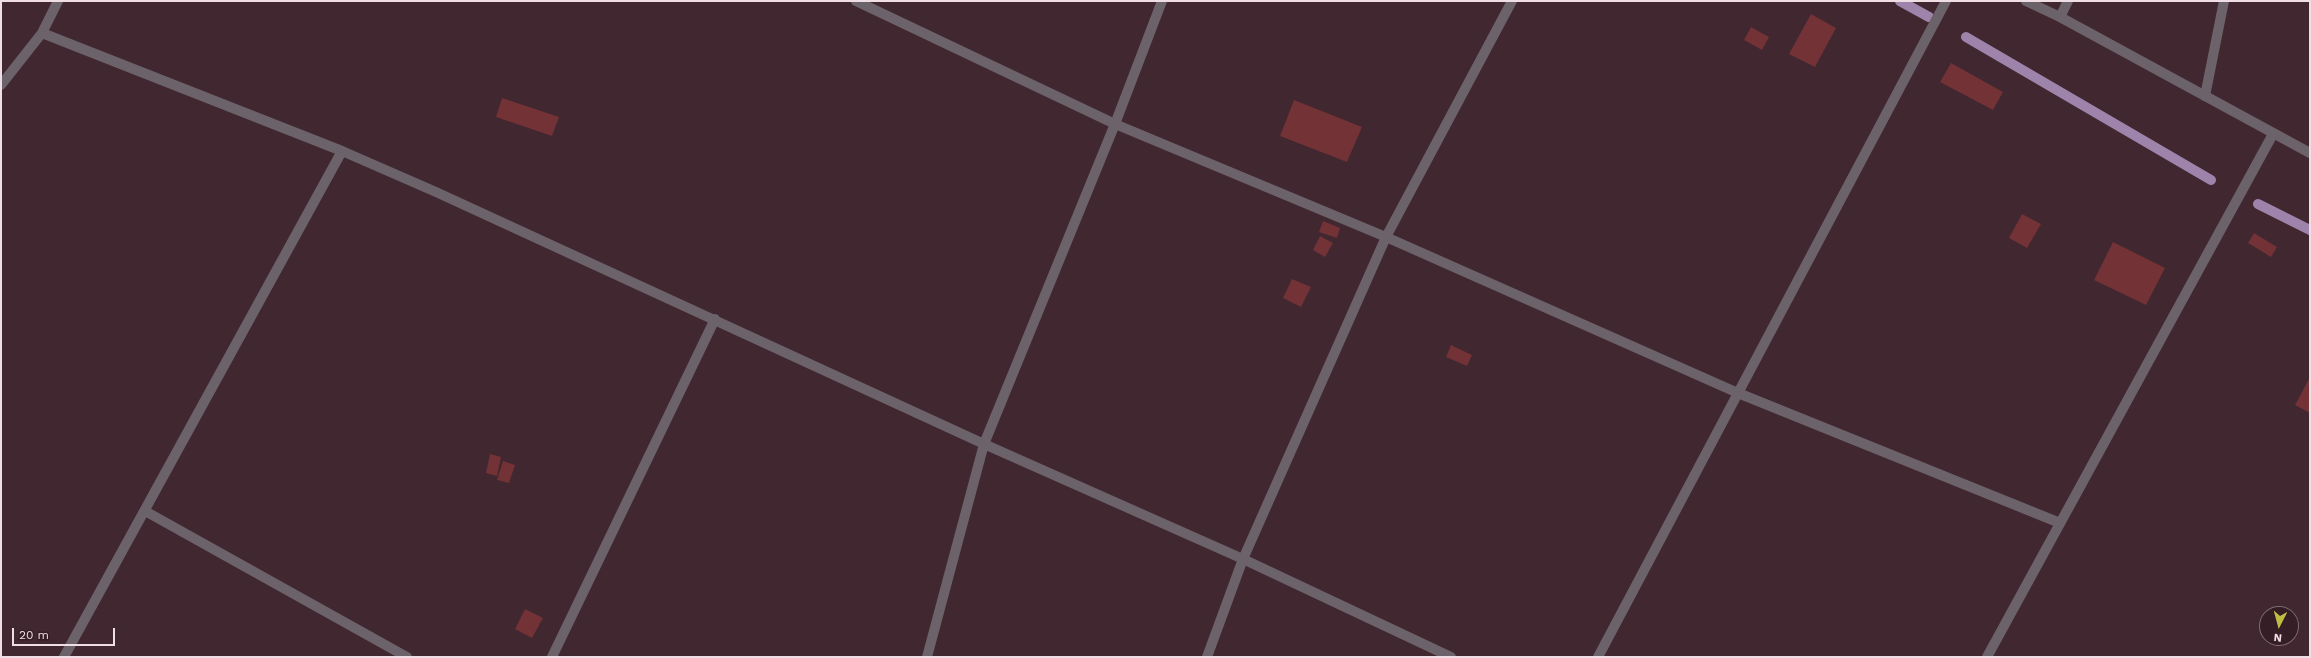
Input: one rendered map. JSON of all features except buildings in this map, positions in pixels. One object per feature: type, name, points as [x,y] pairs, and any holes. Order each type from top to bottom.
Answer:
[{"type":"street","points":[[1,85],[42,33],[58,1]]},
{"type":"street","points":[[856,1],[1114,124],[1386,237],[1738,393],[2060,523]]},
{"type":"street","points":[[927,657],[984,444],[1114,124],[1162,1]]},
{"type":"street","points":[[1207,657],[1243,559],[1386,237],[1512,1]]},
{"type":"street","points":[[1598,657],[1946,1]]},
{"type":"street","points":[[2026,1],[2060,17],[2310,153]]},
{"type":"street","points":[[2060,17],[2068,1]]},
{"type":"street","points":[[2205,96],[2224,1]]},
{"type":"street","points":[[42,33],[342,151],[715,319],[984,444],[1243,559],[1451,657]]},
{"type":"street","points":[[1987,657],[2273,134]]},
{"type":"street","points":[[64,657],[342,151]]},
{"type":"street","points":[[552,657],[715,319]]},
{"type":"street","points":[[145,511],[407,657]]},
{"type":"waterway","points":[[1900,1],[1929,17]]},
{"type":"waterway","points":[[1966,37],[2211,180]]},
{"type":"waterway","points":[[2258,204],[2310,230]]}]
